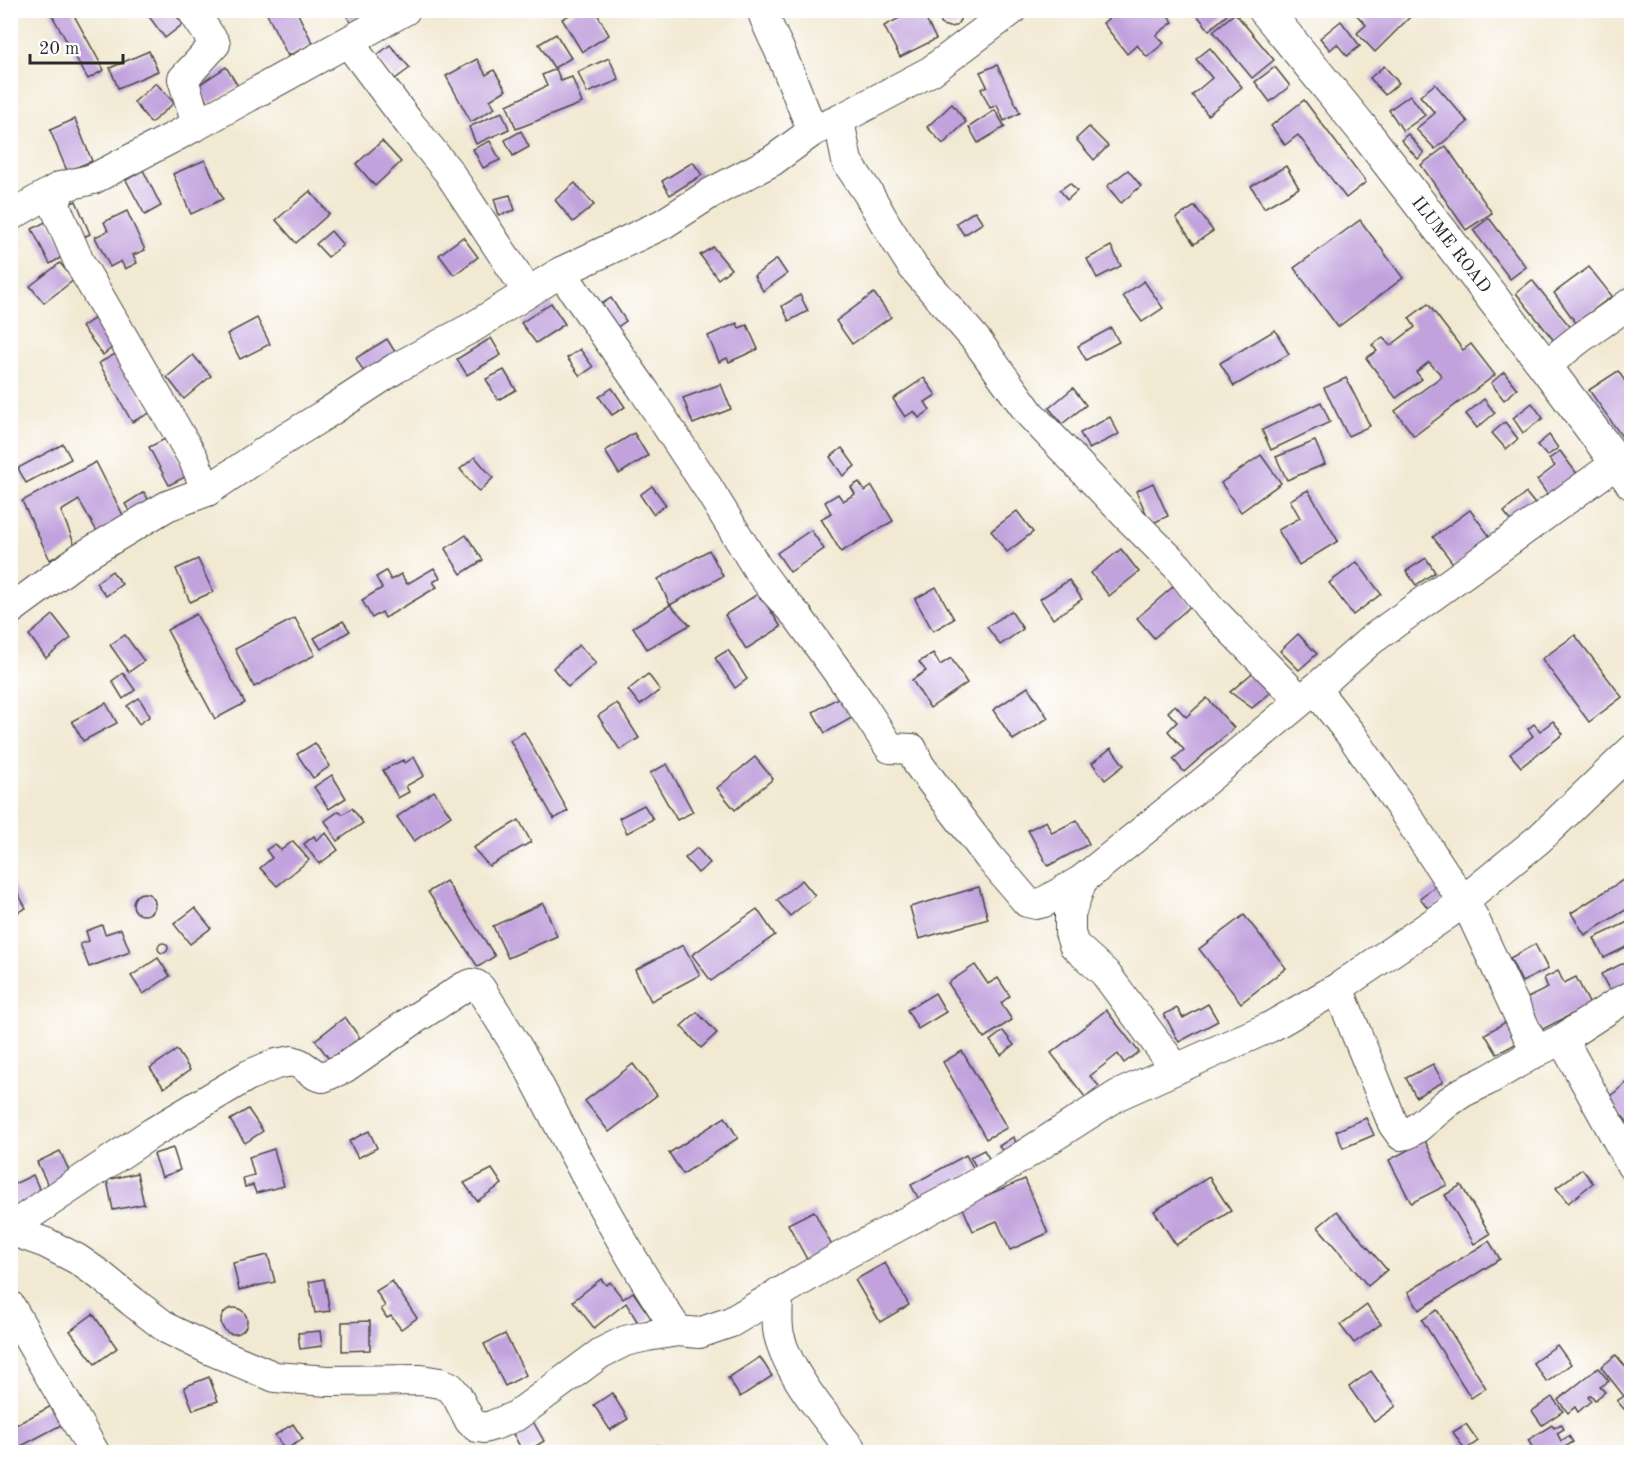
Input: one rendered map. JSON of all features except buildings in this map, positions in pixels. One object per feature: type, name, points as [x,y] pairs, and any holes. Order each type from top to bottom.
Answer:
[{"type":"street","points":[[192,10],[215,44],[183,79],[197,124]]},
{"type":"street","points":[[10,216],[60,187],[93,179],[405,10]]},
{"type":"street","points":[[762,10],[767,27],[779,49],[799,100],[826,126],[913,267],[977,341],[1030,414],[1178,567],[1209,607],[1352,736],[1462,901],[1549,1045],[1632,1166]]},
{"type":"street","points":[[10,610],[91,551],[166,506],[207,491],[396,368],[473,327],[561,272],[663,224],[711,193],[772,161],[826,126],[931,71],[1011,10]]},
{"type":"street","name":"ILUME ROAD","points":[[1265,10],[1364,131],[1545,366],[1624,473]]},
{"type":"street","points":[[348,42],[448,171],[528,292]]},
{"type":"street","points":[[60,187],[55,206],[79,262],[193,458],[207,491]]},
{"type":"street","points":[[561,272],[645,392],[757,568],[798,617],[890,748],[912,749],[919,765],[989,856],[1027,902],[1035,904],[1044,902],[1082,880],[1200,785],[1371,640],[1624,473]]},
{"type":"street","points":[[1545,366],[1632,302]]},
{"type":"street","points":[[10,1229],[77,1260],[100,1275],[168,1329],[275,1377],[328,1381],[421,1380],[440,1383],[450,1387],[470,1421],[477,1427],[484,1428],[516,1416],[601,1353],[625,1341],[678,1331],[690,1333],[707,1331],[731,1322],[842,1256],[964,1191],[1118,1095],[1270,1027],[1338,988],[1447,914],[1539,839],[1632,750]]},
{"type":"street","points":[[1082,880],[1070,914],[1070,933],[1074,945],[1105,973],[1176,1069]]},
{"type":"street","points":[[10,1229],[152,1132],[249,1075],[276,1064],[292,1061],[316,1075],[323,1077],[333,1074],[450,996],[472,984],[480,988],[532,1073],[632,1259],[678,1331]]},
{"type":"street","points":[[1338,988],[1393,1124],[1401,1135],[1417,1128],[1463,1092],[1488,1080],[1632,996]]},
{"type":"street","points":[[778,1293],[778,1333],[785,1353],[799,1379],[853,1452]]},
{"type":"street","points":[[10,1306],[94,1452]]}]
